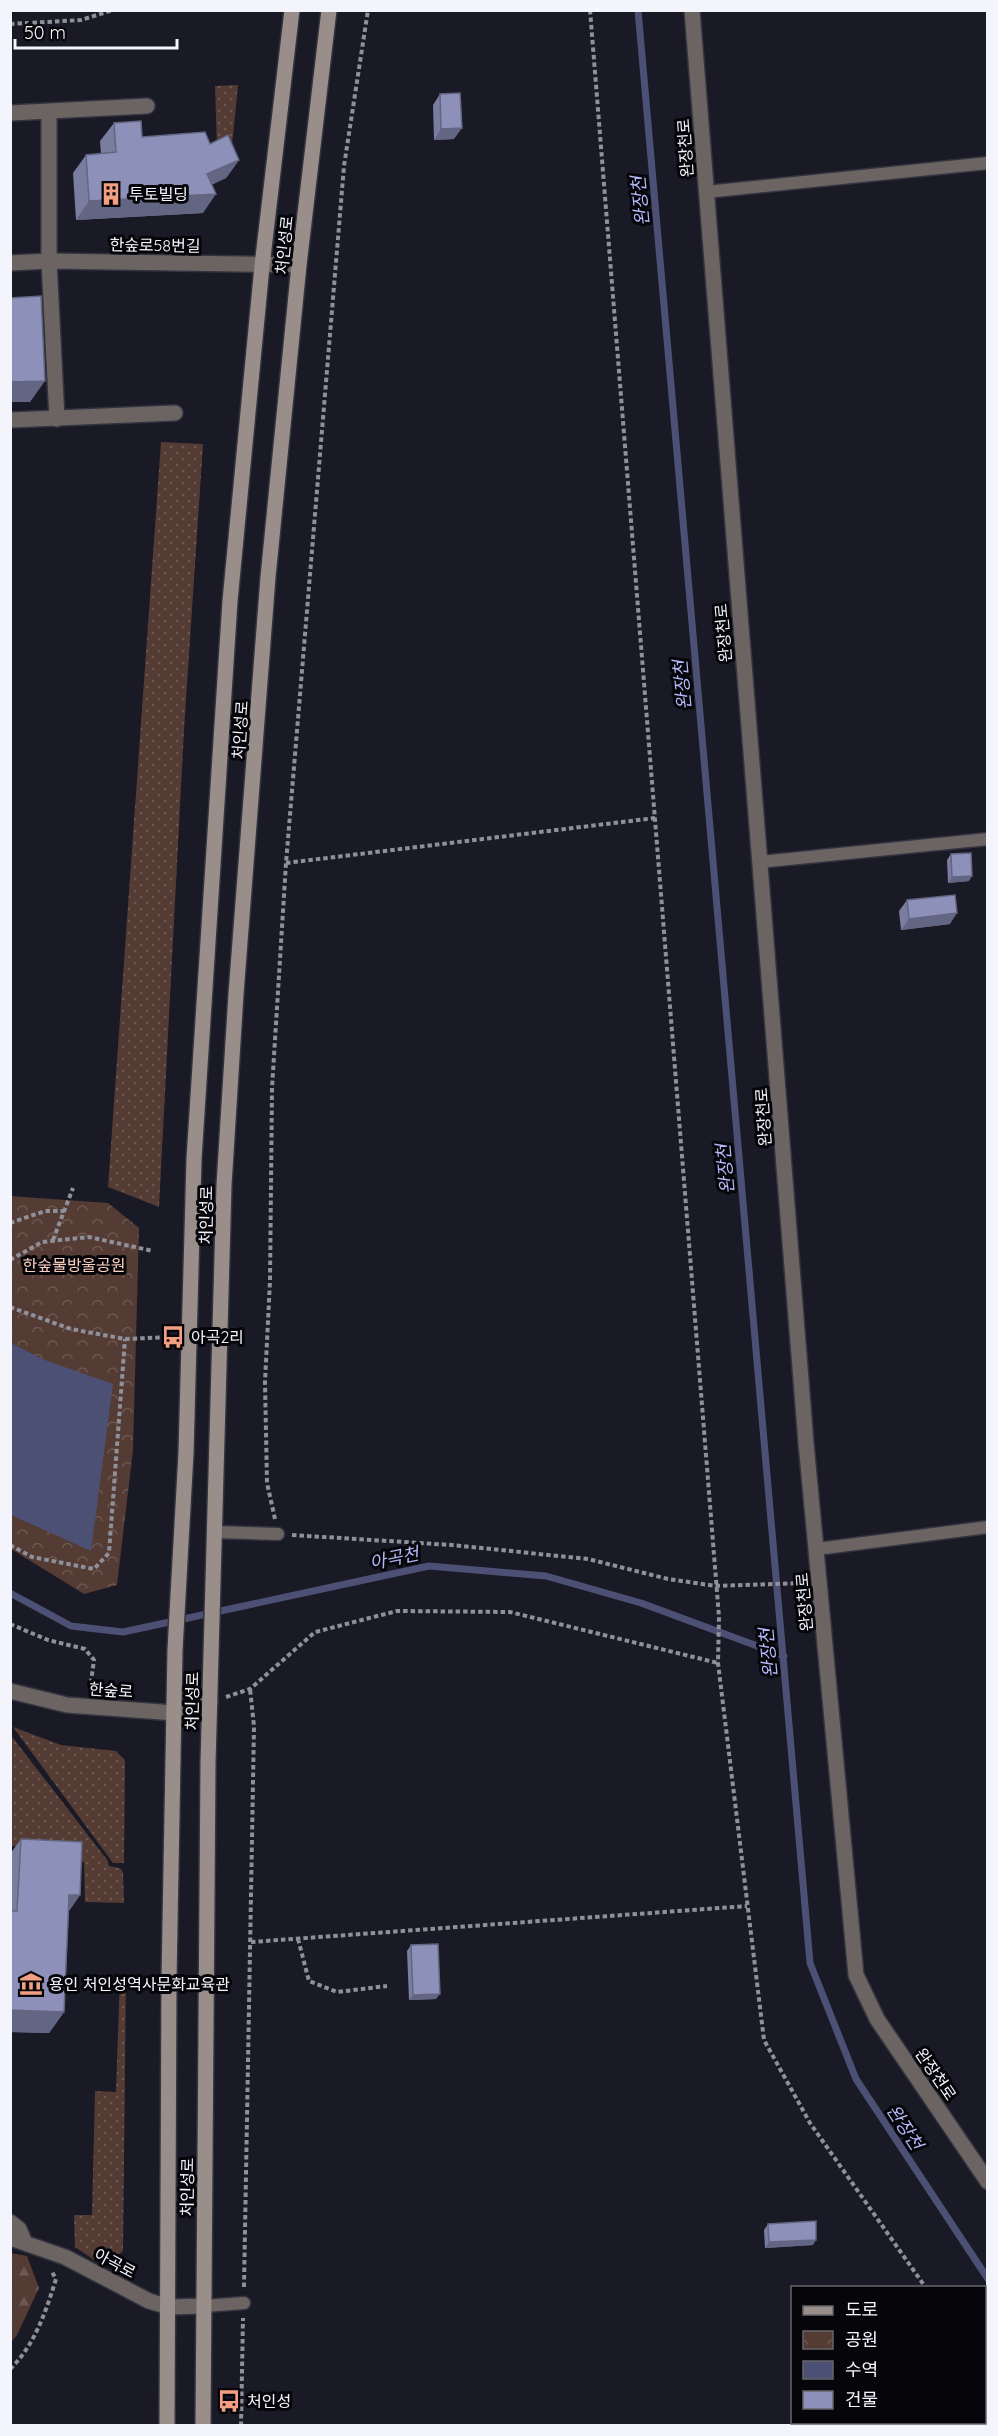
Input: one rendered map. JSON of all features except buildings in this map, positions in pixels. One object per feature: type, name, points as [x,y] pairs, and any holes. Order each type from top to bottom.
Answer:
[{"type":"main road","name":"처인성로","points":[[167,2426],[169,2307],[166,2256],[175,1650],[186,1453],[194,1159],[230,601],[262,266],[292,10]]},
{"type":"main road","name":"처인성로","points":[[203,2426],[210,1702],[224,1185],[236,994],[268,577],[329,10]]},
{"type":"street","name":"완장천로","points":[[692,10],[806,1443],[856,1975],[876,2019],[987,2182]]},
{"type":"street","points":[[10,113],[49,113],[147,106]]},
{"type":"street","points":[[49,113],[49,261],[57,419]]},
{"type":"street","name":"한숲로58번길","points":[[10,263],[49,261],[300,265]]},
{"type":"street","points":[[10,420],[175,413]]},
{"type":"street","name":"한숲로","points":[[10,1691],[35,1699],[88,1707],[175,1713],[210,1702]]},
{"type":"street","points":[[10,2222],[19,2229],[25,2243]]},
{"type":"street","name":"아곡로","points":[[25,2243],[65,2257],[149,2301],[169,2307],[204,2306]]},
{"type":"lane","points":[[706,192],[987,163]]},
{"type":"lane","points":[[759,861],[987,839]]},
{"type":"lane","points":[[817,1549],[987,1527]]},
{"type":"lane","points":[[215,1532],[278,1534]]},
{"type":"lane","points":[[204,2306],[244,2302]]},
{"type":"path","points":[[10,24],[81,20],[113,10]]},
{"type":"path","points":[[368,10],[344,166],[286,863],[272,1088],[270,1281],[265,1382],[267,1483],[278,1534],[499,1549],[588,1559],[668,1580],[716,1586],[792,1583]]},
{"type":"path","points":[[590,10],[719,1617],[718,1664],[764,2040],[810,2122],[925,2286]]},
{"type":"path","points":[[286,863],[655,818]]},
{"type":"path","points":[[53,1241],[74,1188]]},
{"type":"path","points":[[10,1223],[45,1212],[64,1211]]},
{"type":"path","points":[[10,1260],[42,1242],[89,1237],[153,1251]]},
{"type":"path","points":[[10,1307],[71,1329],[125,1339],[189,1336]]},
{"type":"path","points":[[10,1545],[32,1557],[94,1569],[108,1553],[125,1339]]},
{"type":"path","points":[[210,1702],[250,1689],[315,1632],[397,1611],[510,1612],[718,1664]]},
{"type":"path","points":[[10,1624],[48,1640],[85,1649],[94,1660],[88,1707]]},
{"type":"path","points":[[241,2426],[254,1726],[250,1689]]},
{"type":"path","points":[[251,1942],[747,1906]]},
{"type":"path","points":[[298,1939],[309,1980],[337,1992],[387,1986]]},
{"type":"path","points":[[10,2369],[23,2356],[45,2313],[56,2279],[25,2243]]},
{"type":"green space","points":[[238,85],[229,175],[213,149],[217,147],[215,86]]},
{"type":"green space","points":[[161,442],[203,444],[184,730],[159,1207],[108,1187]]},
{"type":"green space","name":"한숲물방울공원","points":[[10,1196],[108,1203],[139,1228],[133,1450],[117,1585],[84,1594],[11,1549]]},
{"type":"green space","points":[[13,1727],[61,1745],[116,1751],[125,1760],[124,1863],[113,1863]]},
{"type":"green space","points":[[10,1734],[108,1861],[109,1866],[120,1868],[123,1872],[124,1903],[85,1902],[84,1862],[77,1862],[77,1851],[11,1846]]},
{"type":"green space","points":[[120,1976],[126,1976],[123,2251],[116,2257],[94,2260],[75,2247],[74,2215],[92,2215],[95,2091],[116,2092]]},
{"type":"green space","points":[[11,2253],[27,2256],[39,2288],[17,2335],[11,2342]]},
{"type":"water","points":[[11,1343],[42,1359],[113,1384],[91,1551],[11,1515]]},
{"type":"waterway","name":"완장천","points":[[638,10],[810,1963],[856,2079],[988,2279]]},
{"type":"waterway","name":"아곡천","points":[[10,1593],[71,1626],[123,1632],[429,1566],[546,1576],[641,1603],[784,1656]]},
{"type":"place","name":"투토빌딩","points":[[111,194]]},
{"type":"place","name":"아곡2리","points":[[173,1337]]},
{"type":"place","name":"용인 처인성역사문화교육관","points":[[31,1984]]},
{"type":"place","name":"처인성","points":[[229,2401]]}]
